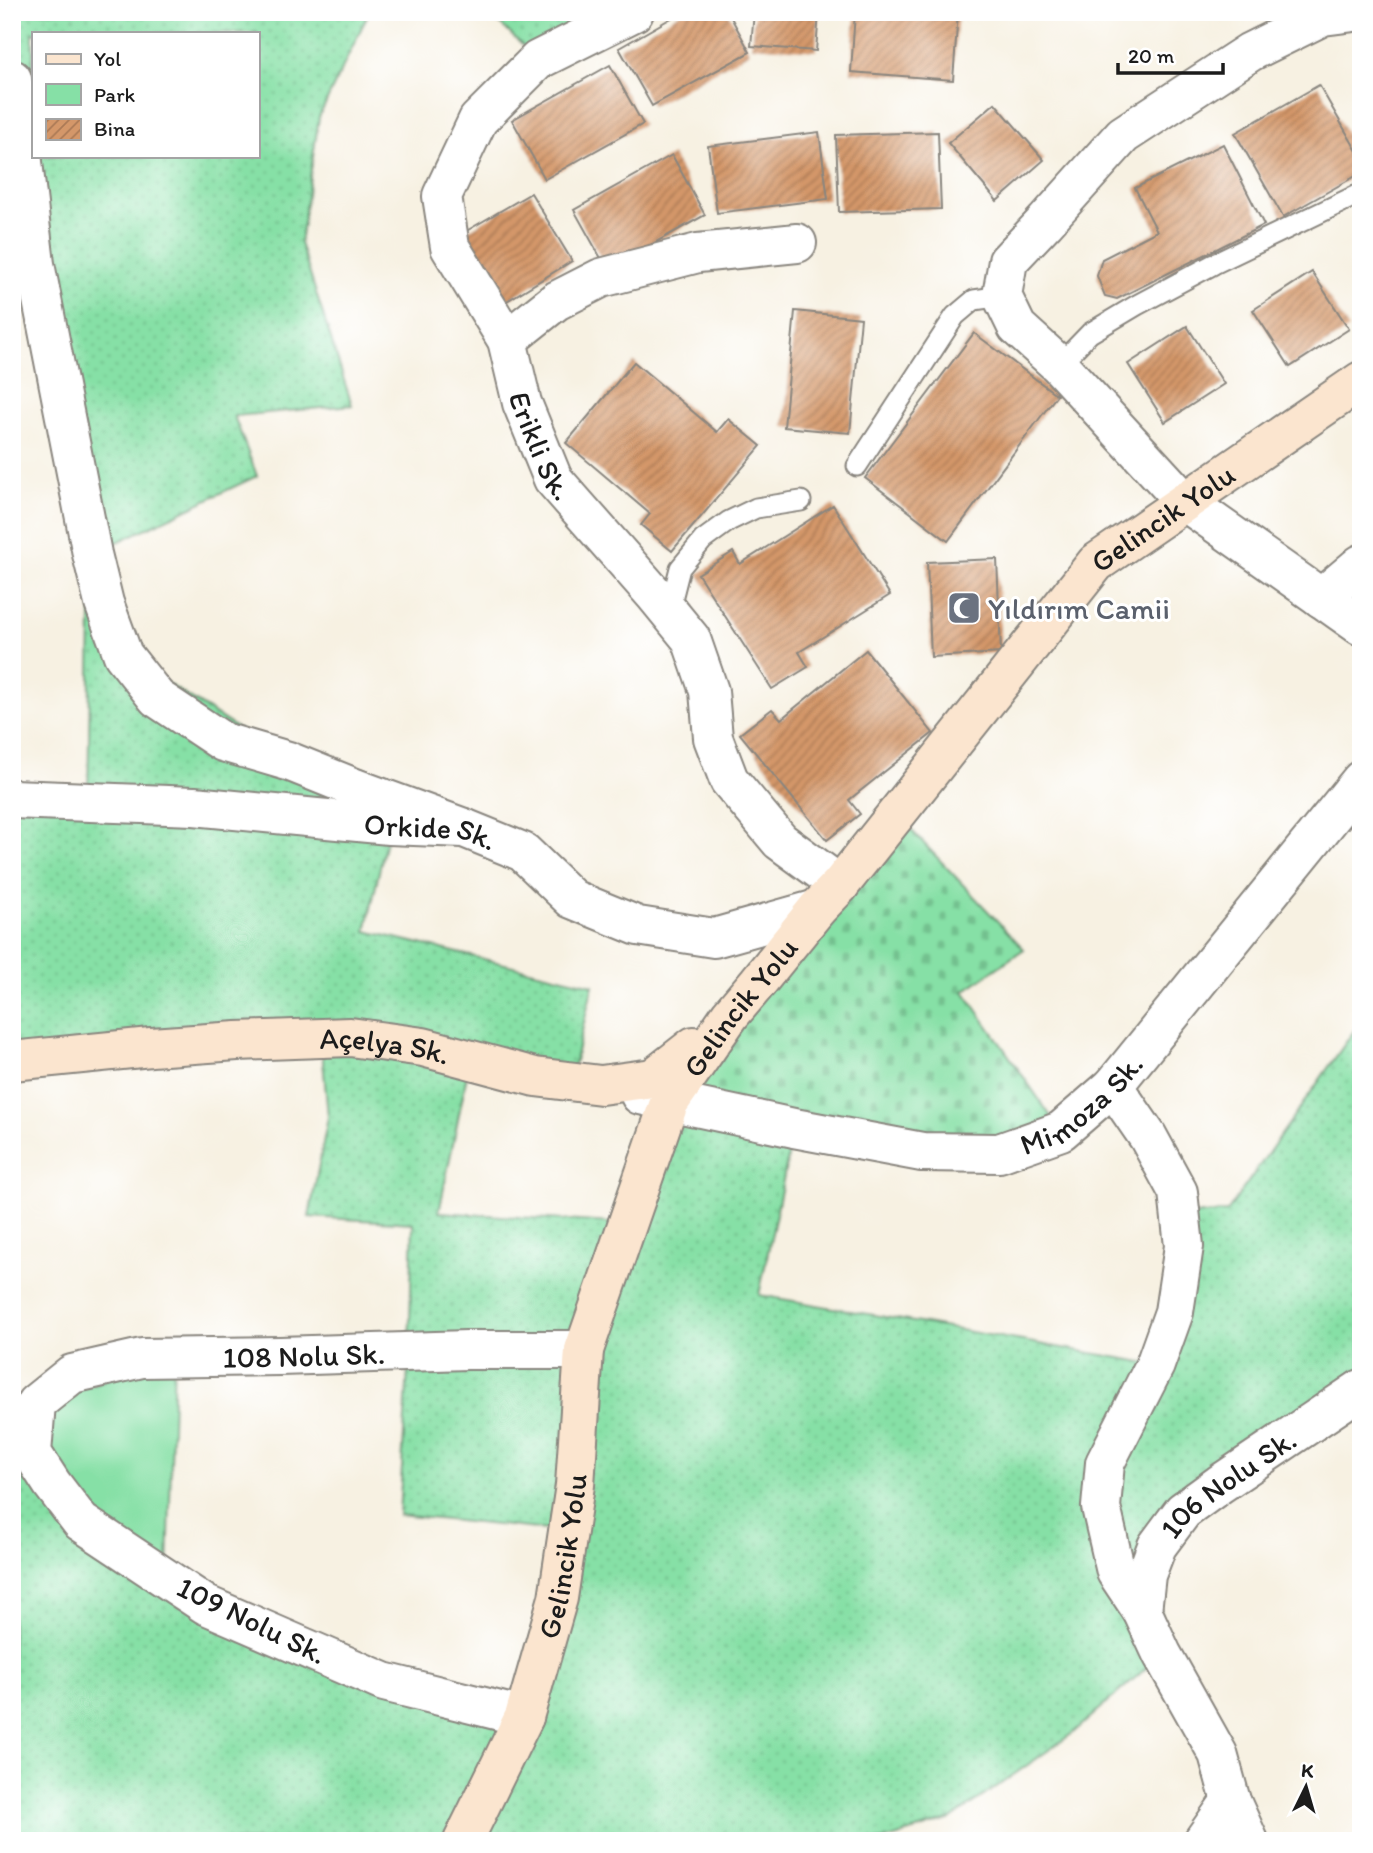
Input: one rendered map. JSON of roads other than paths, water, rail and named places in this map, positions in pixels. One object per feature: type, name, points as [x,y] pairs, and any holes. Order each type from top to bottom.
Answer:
[{"type":"main road","name":"Gelincik Yolu","points":[[463,1841],[524,1717],[558,1598],[575,1485],[584,1350],[669,1103],[730,1015],[1096,563],[1361,380]]},
{"type":"main road","name":"Açelya Sk.","points":[[12,1061],[151,1047],[350,1037],[423,1047],[535,1077],[601,1085],[653,1078],[682,1057],[730,1015]]},
{"type":"street","name":"Erikli Sk.","points":[[634,12],[538,60],[478,120],[442,197],[450,247],[506,340],[522,403],[553,479],[691,639],[709,691],[713,738],[729,780],[828,897]]},
{"type":"street","points":[[1354,12],[1323,16],[1250,52],[1123,135],[1008,261],[1002,296],[1017,327],[1059,365],[1184,502],[1361,626]]},
{"type":"street","points":[[12,79],[15,94],[23,267],[104,603],[123,655],[157,698],[223,741],[288,761],[464,828]]},
{"type":"street","points":[[506,340],[556,301],[601,278],[698,253],[797,243]]},
{"type":"street","points":[[1321,598],[1361,564]]},
{"type":"street","name":"Mimoza Sk.","points":[[601,1085],[669,1103],[922,1152],[999,1153],[1061,1131],[1113,1086],[1361,780]]},
{"type":"street","name":"Orkide Sk.","points":[[12,799],[194,806],[389,825],[464,828],[523,852],[572,899],[638,926],[714,938],[828,897]]},
{"type":"street","points":[[1113,1086],[1148,1137],[1178,1192],[1184,1246],[1174,1311],[1154,1365],[1105,1463],[1101,1507],[1115,1572],[1142,1611],[1162,1654],[1218,1754],[1231,1801],[1249,1841]]},
{"type":"street","name":"108 Nolu Sk.","points":[[36,1403],[72,1374],[142,1358],[467,1350],[584,1350]]},
{"type":"street","name":"106 Nolu Sk.","points":[[1142,1611],[1146,1575],[1153,1555],[1183,1511],[1361,1389]]},
{"type":"street","name":"109 Nolu Sk.","points":[[36,1403],[32,1453],[80,1522],[206,1605],[384,1682],[524,1717]]},
{"type":"street","points":[[1203,1841],[1231,1801]]},
{"type":"lane","points":[[1059,365],[1090,333],[1137,305],[1214,264],[1361,193]]},
{"type":"lane","points":[[857,466],[955,316],[974,300],[1002,296]]},
{"type":"lane","points":[[669,611],[680,568],[703,540],[729,521],[756,508],[801,501]]},
{"type":"place","name":"Yıldırım Camii","points":[[964,608]]}]
